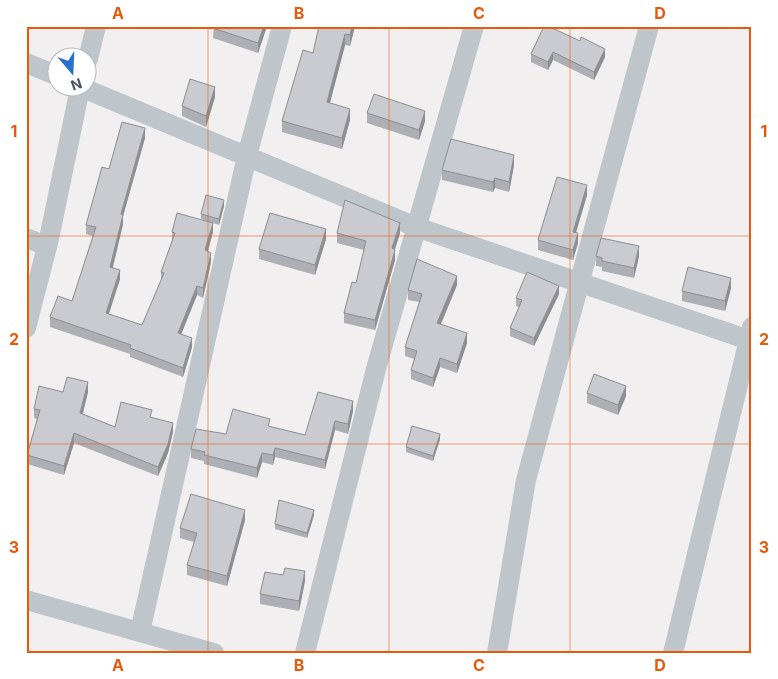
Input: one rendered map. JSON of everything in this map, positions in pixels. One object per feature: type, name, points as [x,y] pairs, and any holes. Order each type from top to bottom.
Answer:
[{"type":"street","points":[[91,48],[96,26]]},
{"type":"street","points":[[140,632],[247,156],[282,26]]},
{"type":"street","points":[[306,653],[376,369],[474,26]]},
{"type":"street","points":[[497,653],[526,480],[649,26]]},
{"type":"street","points":[[26,63],[48,72]]},
{"type":"street","points":[[98,95],[416,228],[580,283],[751,336],[673,653]]},
{"type":"street","points":[[26,328],[47,246],[80,98]]},
{"type":"street","points":[[26,238],[47,246]]},
{"type":"street","points":[[26,600],[214,653]]},
{"type":"building","points":[[214,26],[264,26],[258,43],[213,28]]},
{"type":"building","points":[[319,26],[352,26],[350,35],[345,34],[327,102],[350,109],[342,138],[282,121],[303,50],[313,53]]},
{"type":"building","points":[[544,26],[548,26],[580,41],[581,37],[605,49],[594,72],[553,52],[548,62],[531,54]]},
{"type":"building","points":[[190,79],[215,87],[206,116],[182,106]]},
{"type":"building","points":[[374,94],[425,111],[419,130],[367,113]]},
{"type":"building","points":[[122,122],[145,128],[121,214],[123,215],[110,267],[120,270],[106,313],[142,325],[164,273],[161,272],[175,233],[172,232],[177,213],[213,223],[205,250],[211,253],[203,288],[197,286],[178,333],[192,338],[183,368],[130,348],[131,345],[50,317],[58,296],[72,301],[96,227],[86,225],[102,167],[109,169]]},
{"type":"building","points":[[451,139],[514,155],[509,182],[495,178],[493,182],[442,170]]},
{"type":"building","points":[[557,177],[587,185],[573,232],[578,233],[573,250],[538,240]]},
{"type":"building","points":[[206,195],[224,200],[219,219],[201,214]]},
{"type":"building","points":[[345,200],[400,223],[392,248],[395,250],[375,320],[344,313],[352,282],[356,283],[366,241],[337,233]]},
{"type":"building","points":[[270,213],[326,229],[315,265],[259,249]]},
{"type":"building","points":[[601,238],[639,246],[634,268],[602,261],[602,258],[596,256]]},
{"type":"building","points":[[417,259],[457,276],[437,323],[467,333],[457,364],[440,358],[433,378],[411,370],[417,351],[405,347],[422,294],[408,290]]},
{"type":"building","points":[[688,267],[731,278],[725,301],[682,291]]},
{"type":"building","points":[[527,272],[559,286],[534,338],[510,328],[522,300],[516,298]]},
{"type":"building","points":[[594,374],[626,386],[618,405],[587,393]]},
{"type":"building","points":[[67,377],[88,382],[80,413],[115,427],[121,402],[152,410],[150,417],[173,423],[168,444],[158,467],[74,433],[64,466],[27,455],[40,410],[34,409],[39,386],[63,392]]},
{"type":"building","points":[[318,392],[353,401],[348,424],[335,421],[325,460],[275,448],[273,455],[262,453],[257,468],[204,455],[205,452],[191,449],[196,429],[226,434],[233,409],[270,419],[268,426],[305,435]]},
{"type":"building","points":[[412,426],[440,434],[433,456],[406,447]]},
{"type":"building","points":[[191,494],[245,510],[227,576],[187,565],[197,533],[180,528]]},
{"type":"building","points":[[279,500],[314,510],[307,533],[275,524]]},
{"type":"building","points":[[285,568],[305,571],[299,601],[260,594],[265,572],[283,575]]}]
